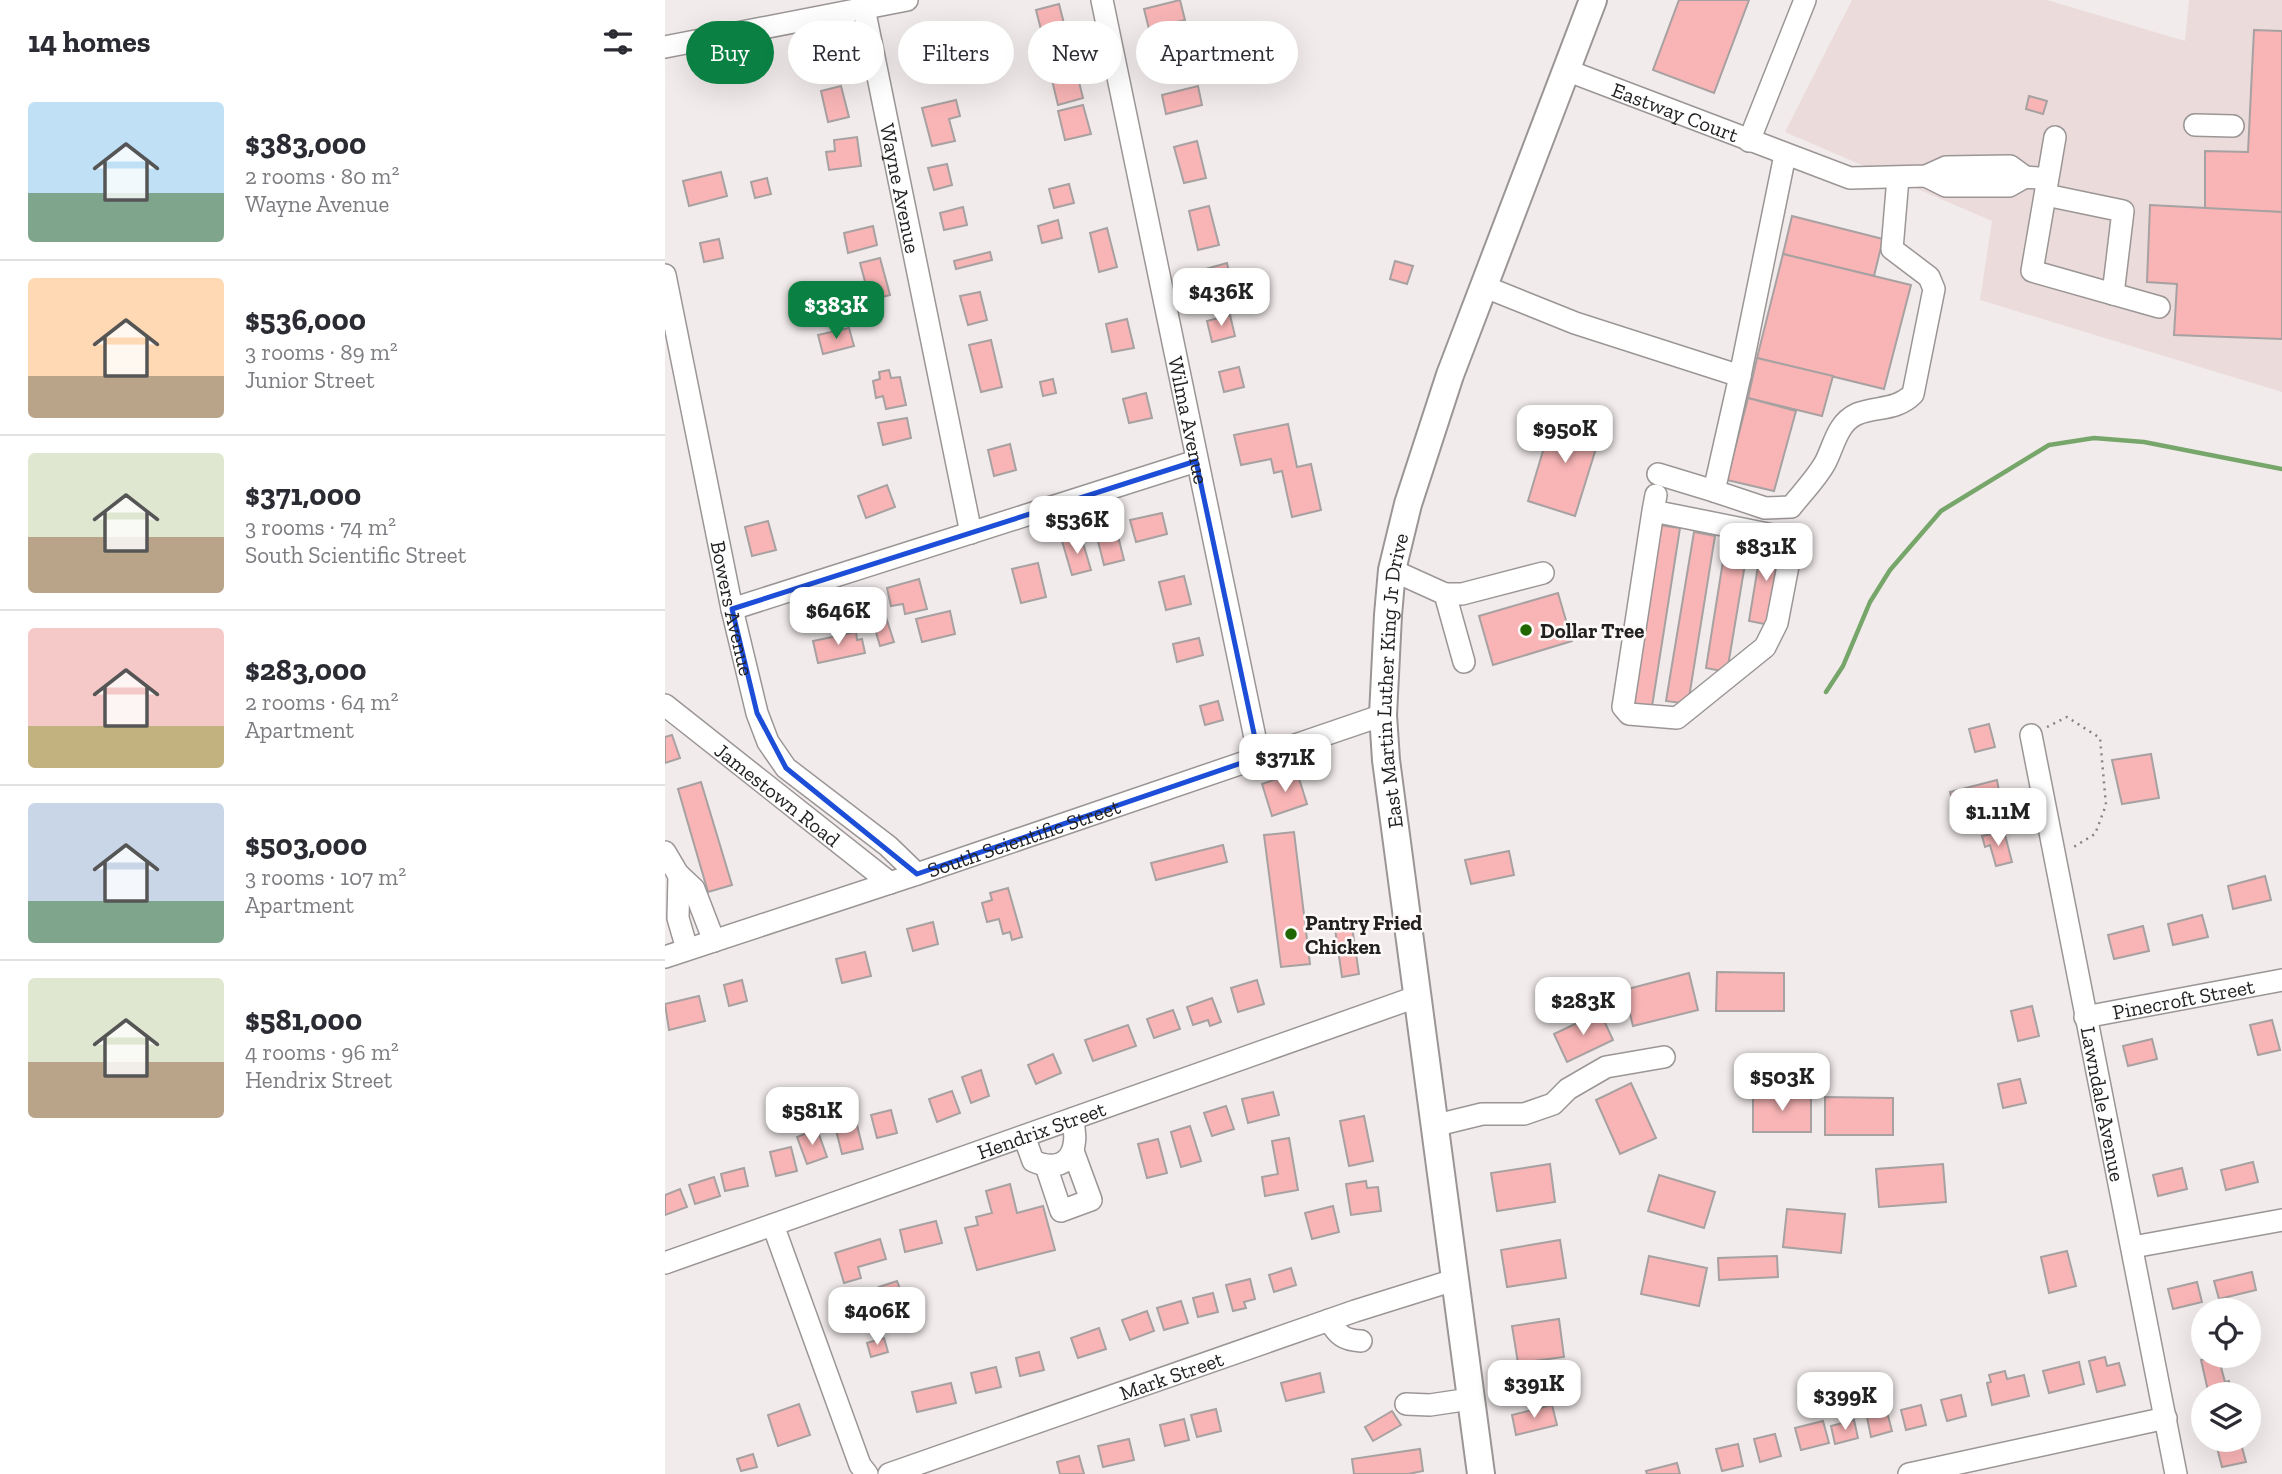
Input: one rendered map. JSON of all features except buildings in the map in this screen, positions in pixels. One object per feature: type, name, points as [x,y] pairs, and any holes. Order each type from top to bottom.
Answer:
[{"type":"main road","name":"East Martin Luther King Jr Drive","points":[[1481,1474],[1416,997],[1383,715],[1392,570],[1420,460],[1483,286],[1593,0]]},
{"type":"street","points":[[665,47],[907,0]]},
{"type":"street","name":"Wilma Avenue","points":[[1102,0],[1259,757]]},
{"type":"street","points":[[1749,141],[1805,0]]},
{"type":"street","name":"Wayne Avenue","points":[[864,8],[971,533]]},
{"type":"street","name":"Eastway Court","points":[[1566,70],[1850,178],[1926,176],[1946,186],[1988,176],[2009,186],[2025,177],[2047,187]]},
{"type":"street","points":[[2195,125],[2233,126]]},
{"type":"street","points":[[2055,138],[2032,271],[2159,307]]},
{"type":"street","points":[[1714,491],[1785,155]]},
{"type":"street","points":[[1658,474],[1765,508],[1791,507],[1824,465],[1841,427],[1857,414],[1905,402],[1913,394],[1934,289],[1929,277],[1892,249],[1898,178]]},
{"type":"street","points":[[2047,187],[2123,211],[2113,294]]},
{"type":"street","name":"Bowers Avenue","points":[[665,275],[732,609],[757,713],[775,754],[802,782],[888,846],[917,874]]},
{"type":"street","points":[[1483,286],[1574,323],[1740,376]]},
{"type":"street","points":[[732,609],[1196,461]]},
{"type":"street","points":[[1654,503],[1789,538],[1792,545],[1777,623],[1765,647],[1677,718],[1629,714],[1623,707],[1654,503]]},
{"type":"street","points":[[1392,570],[1445,594],[1462,594],[1543,573]]},
{"type":"street","points":[[1445,594],[1464,662]]},
{"type":"street","name":"Jamestown Road","points":[[665,705],[890,883]]},
{"type":"street","name":"South Scientific Street","points":[[665,957],[1383,715]]},
{"type":"street","name":"Lawndale Avenue","points":[[2031,735],[2176,1474]]},
{"type":"street","points":[[665,852],[679,875],[694,889],[714,941]]},
{"type":"street","points":[[679,875],[678,918],[687,949]]},
{"type":"street","name":"Pinecroft Street","points":[[2085,1017],[2282,981]]},
{"type":"street","name":"Hendrix Street","points":[[665,1263],[1416,997]]},
{"type":"street","points":[[1433,1126],[1482,1114],[1524,1114],[1553,1104],[1586,1077],[1606,1067],[1664,1057]]},
{"type":"street","points":[[1024,1136],[1033,1161],[1046,1166],[1068,1159],[1077,1135],[1072,1119]]},
{"type":"street","points":[[1046,1166],[1061,1211],[1091,1200],[1073,1151]]},
{"type":"street","points":[[2133,1247],[2282,1220]]},
{"type":"street","points":[[773,1225],[864,1470]]},
{"type":"street","name":"Mark Street","points":[[889,1474],[1329,1320],[1454,1280]]},
{"type":"street","points":[[1329,1320],[1338,1335],[1347,1340],[1361,1342]]},
{"type":"street","points":[[1406,1404],[1430,1405],[1470,1399]]},
{"type":"street","points":[[1909,1474],[2166,1418]]},
{"type":"path","points":[[2031,735],[2067,717],[2100,738],[2106,805],[2095,834],[2055,859]]},
{"type":"highlighted area","points":[[1196,461],[1259,757],[917,874],[786,768],[757,713],[732,609]]},
{"type":"shaded area","points":[[1852,0],[2047,0],[2185,41],[2189,0],[2282,0],[2282,392],[1980,300],[1992,221],[1785,132]]},
{"type":"waterway","points":[[1826,692],[1843,666],[1870,602],[1890,570],[1941,511],[2049,445],[2094,438],[2144,442],[2282,469]]},
{"type":"place","name":"Dollar Tree","points":[[1526,630]]},
{"type":"place","name":"Pantry Fried Chicken","points":[[1291,934]]}]
